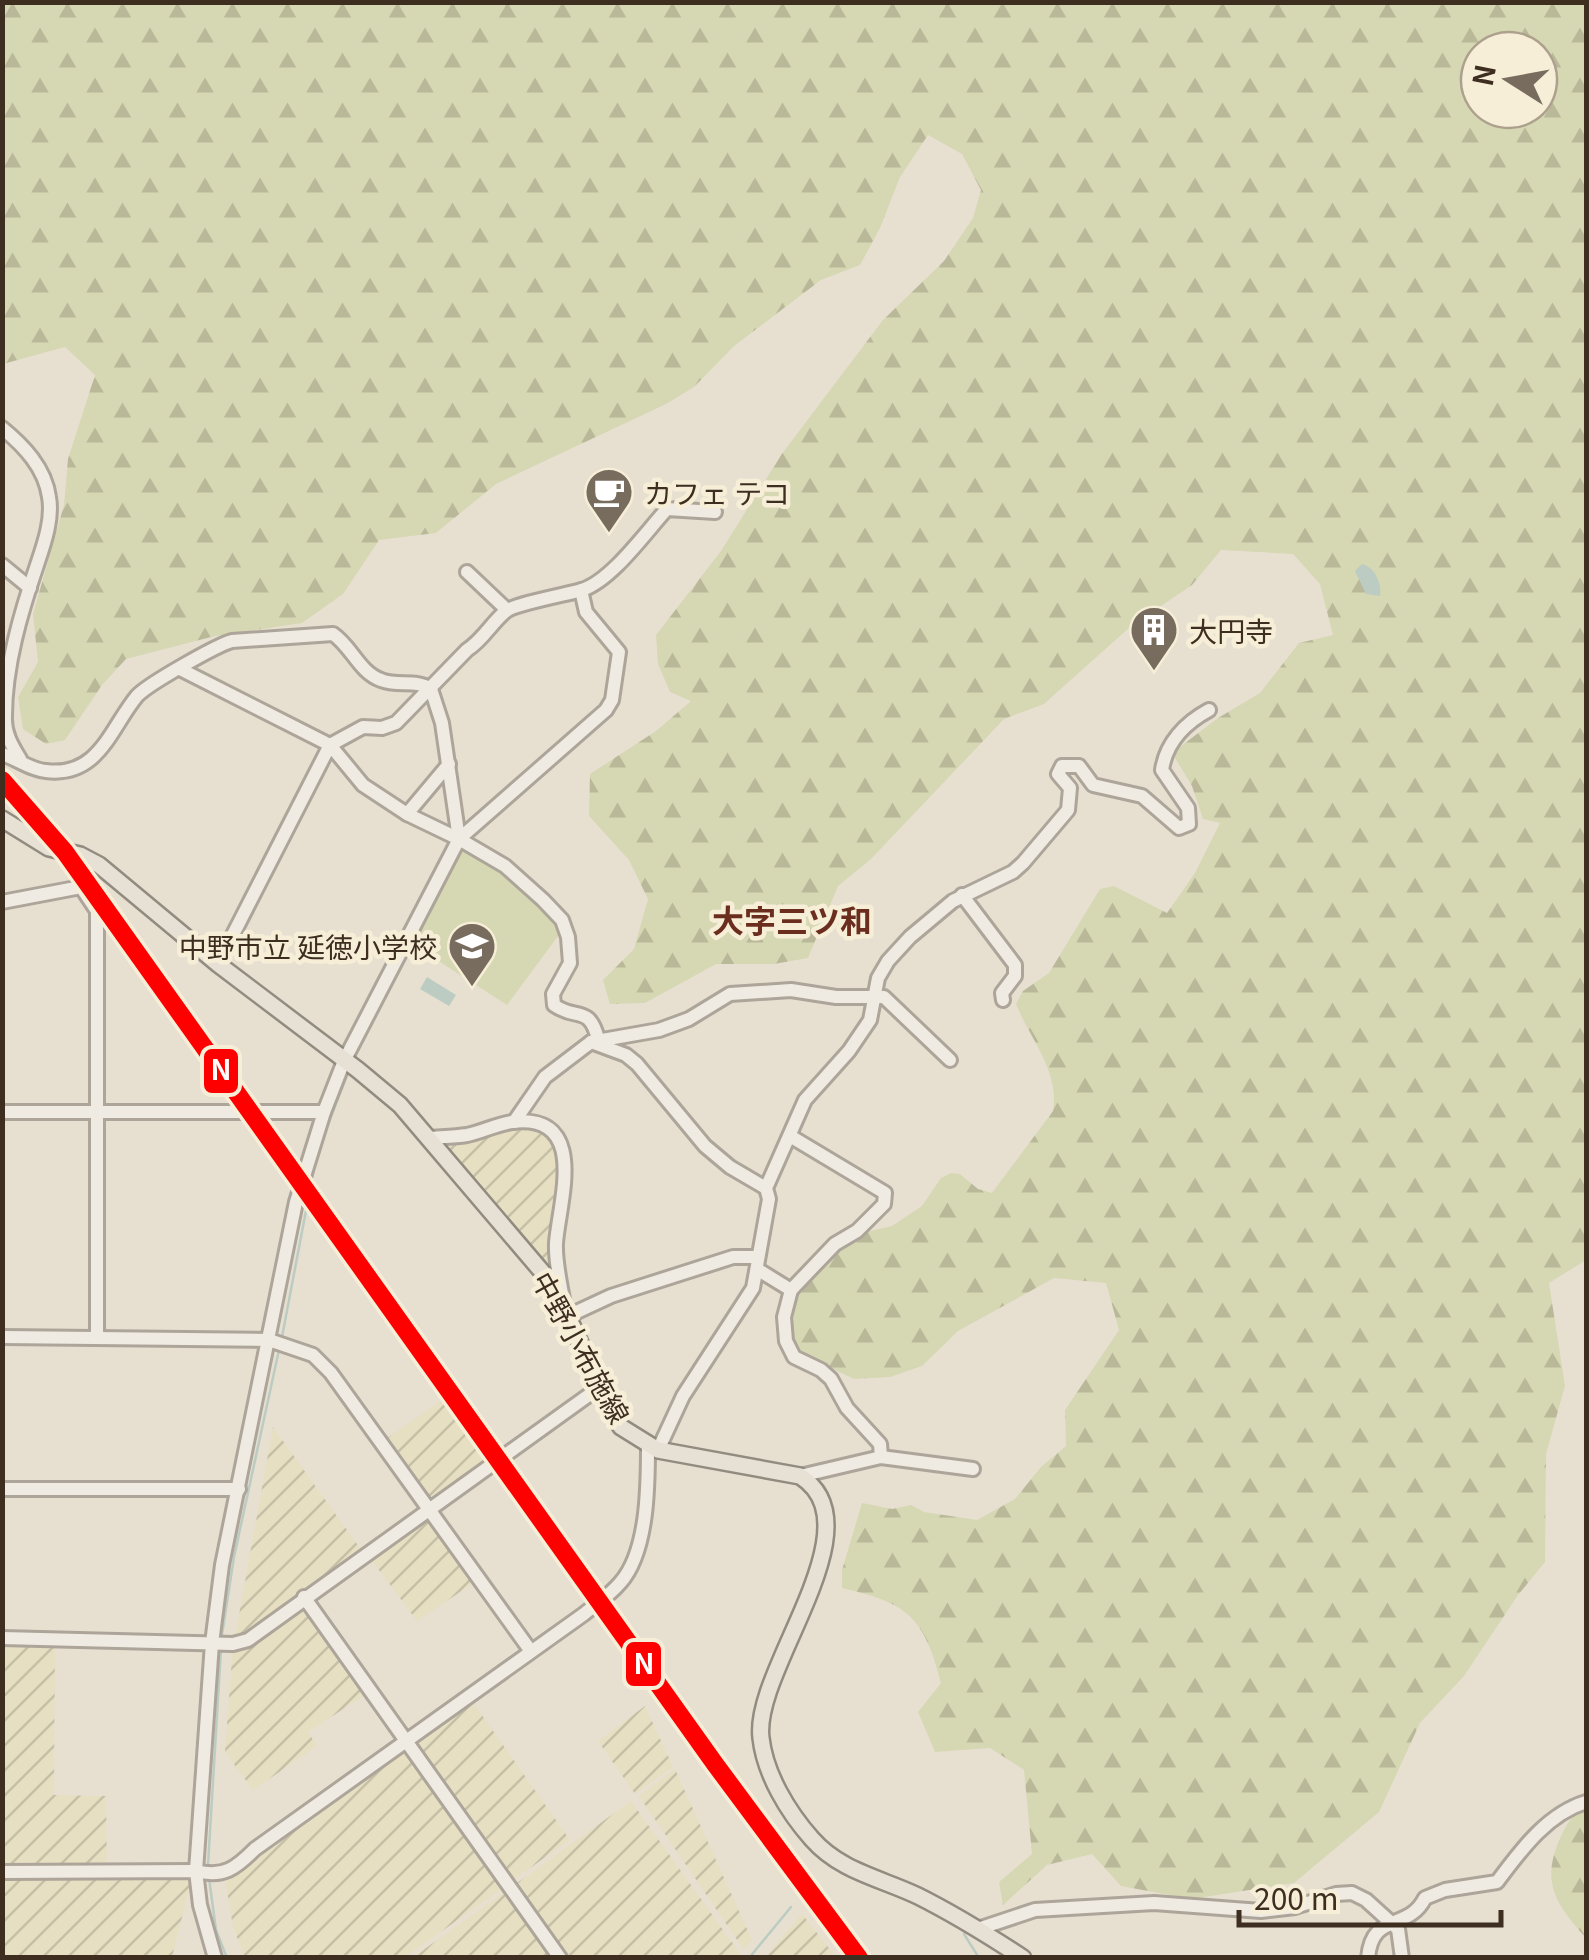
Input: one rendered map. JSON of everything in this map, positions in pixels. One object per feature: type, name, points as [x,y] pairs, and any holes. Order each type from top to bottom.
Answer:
[{"type":"main road","name":"中野小布施線","points":[[2,819],[49,848],[80,855],[99,866],[400,1106],[528,1252],[566,1312],[622,1426],[653,1448]]},
{"type":"main road","points":[[653,1448],[800,1476],[818,1494],[824,1510],[825,1539],[820,1565],[769,1689],[762,1717],[760,1736],[776,1785],[787,1806],[826,1854],[848,1869],[884,1881],[978,1928],[1023,1958]]},
{"type":"street","points":[[2,428],[36,461],[49,495],[50,512],[6,669],[4,718],[8,739],[20,760]]},
{"type":"street","points":[[218,964],[330,745],[363,728],[382,728],[396,722],[467,650],[481,642],[507,610],[581,590],[618,567],[667,509],[715,512]]},
{"type":"street","points":[[2,565],[30,588]]},
{"type":"street","points":[[468,572],[507,610]]},
{"type":"street","points":[[216,1958],[200,1904],[207,1874],[212,1643],[222,1565],[296,1202],[344,1061],[459,839],[606,710],[612,700],[619,652],[586,612],[581,590]]},
{"type":"street","points":[[2,754],[49,772],[80,764],[99,753],[138,695],[154,681],[221,643],[333,634],[345,642],[370,674],[384,682],[424,684],[430,689],[442,723],[459,839]]},
{"type":"street","points":[[180,669],[330,745],[364,785],[407,814],[505,866],[562,920],[570,963],[553,994],[554,1006],[564,1013],[578,1012],[588,1018],[594,1024],[594,1041]]},
{"type":"street","points":[[2,1872],[207,1874],[234,1870],[255,1849],[622,1582],[642,1531],[653,1448],[753,1288],[769,1199],[766,1188],[806,1100],[870,1020],[878,978],[888,961],[910,936],[962,894],[1013,872],[1068,810],[1070,788],[1058,774],[1062,766],[1079,766],[1093,785],[1142,796],[1178,828],[1188,824],[1188,808],[1162,770],[1164,756],[1182,730],[1209,710]]},
{"type":"street","points":[[407,814],[449,764]]},
{"type":"street","points":[[2,902],[80,887],[96,911],[97,1337]]},
{"type":"street","points":[[962,894],[1015,966],[1015,976],[1002,993],[1003,1000]]},
{"type":"street","points":[[514,1122],[545,1077],[594,1041],[659,1030],[730,994],[791,990],[836,998],[884,997],[950,1060]]},
{"type":"street","points":[[594,1041],[637,1064],[705,1146],[730,1167],[766,1188]]},
{"type":"street","points":[[2,1112],[324,1112]]},
{"type":"street","points":[[428,1138],[465,1136],[514,1122],[538,1125],[553,1134],[564,1149],[567,1167],[556,1248],[566,1312],[732,1257],[757,1263],[791,1290]]},
{"type":"street","points":[[790,1136],[885,1193],[884,1204],[871,1218],[835,1244],[791,1290],[784,1316],[786,1341],[794,1357],[830,1379],[847,1408],[880,1444],[881,1458]]},
{"type":"street","points":[[2,1337],[269,1340],[313,1355],[331,1373],[530,1650]]},
{"type":"street","points":[[2,1638],[233,1644],[248,1640],[600,1387]]},
{"type":"street","points":[[800,1476],[881,1458],[915,1459],[973,1469]]},
{"type":"street","points":[[2,1489],[239,1489]]},
{"type":"street","points":[[304,1598],[560,1958]]},
{"type":"street","points":[[1368,1958],[1373,1934],[1388,1922],[1406,1920],[1424,1898],[1445,1890],[1497,1882],[1543,1829],[1567,1808],[1586,1802]]},
{"type":"street","points":[[978,1928],[1035,1910],[1154,1903],[1261,1912],[1352,1893],[1366,1900],[1398,1929],[1402,1958]]},
{"type":"shaded area","points":[[1362,564],[1377,577],[1380,596],[1366,594],[1355,571]]},
{"type":"shaded area","points":[[427,977],[456,995],[449,1006],[420,989]]},
{"type":"shaded area","points":[[512,1127],[536,1129],[559,1150],[557,1287],[494,1204],[448,1152],[453,1141]]},
{"type":"shaded area","points":[[442,1400],[487,1462],[434,1501],[386,1439]]},
{"type":"shaded area","points":[[273,1427],[362,1551],[247,1636],[235,1637]]},
{"type":"shaded area","points":[[425,1518],[475,1582],[417,1621],[370,1558]]},
{"type":"shaded area","points":[[304,1597],[371,1691],[308,1732],[317,1746],[253,1790],[225,1752],[233,1644]]},
{"type":"shaded area","points":[[55,1642],[54,1795],[106,1796],[107,1869],[3,1868],[2,1643]]},
{"type":"shaded area","points":[[472,1701],[570,1840],[513,1880],[415,1745],[415,1740]]},
{"type":"shaded area","points":[[645,1706],[673,1767],[635,1794],[598,1741]]},
{"type":"shaded area","points":[[405,1748],[503,1888],[405,1957],[245,1958],[233,1927],[225,1878],[236,1875],[255,1855]]},
{"type":"shaded area","points":[[675,1769],[752,1940],[744,1950],[639,1796]]},
{"type":"shaded area","points":[[631,1801],[741,1955],[738,1958],[566,1957],[517,1887],[517,1883]]},
{"type":"shaded area","points":[[2,1876],[188,1877],[191,1881],[172,1957],[9,1958],[3,1956]]},
{"type":"shaded area","points":[[506,1891],[555,1958],[412,1958]]},
{"type":"shaded area","points":[[802,1914],[836,1957],[765,1957]]},
{"type":"green space","points":[[3,3],[1586,3],[1586,1260],[1549,1283],[1565,1386],[1546,1454],[1545,1562],[1464,1676],[1420,1723],[1379,1812],[1294,1883],[1191,1899],[1121,1886],[1092,1854],[1047,1865],[1003,1905],[999,1882],[1032,1854],[1024,1770],[990,1748],[935,1752],[918,1712],[941,1683],[928,1642],[910,1616],[897,1607],[842,1588],[842,1570],[862,1503],[892,1509],[911,1505],[924,1512],[977,1520],[1015,1499],[1041,1467],[1066,1446],[1065,1410],[1119,1330],[1106,1283],[1054,1278],[958,1331],[922,1366],[890,1377],[854,1379],[800,1353],[791,1335],[797,1292],[836,1250],[866,1232],[892,1226],[922,1206],[941,1178],[951,1173],[960,1174],[978,1189],[992,1193],[1053,1111],[1048,1069],[1016,1004],[1023,991],[1049,973],[1100,889],[1114,886],[1167,913],[1195,873],[1220,823],[1203,819],[1192,786],[1172,753],[1218,718],[1260,693],[1299,643],[1333,635],[1320,584],[1293,554],[1221,550],[1192,585],[1130,627],[1044,704],[1004,719],[871,859],[838,886],[808,958],[774,964],[716,964],[645,1003],[610,1004],[603,980],[634,949],[648,899],[629,860],[589,816],[590,774],[656,731],[691,701],[670,692],[658,664],[656,635],[721,551],[781,455],[883,320],[944,261],[973,218],[981,190],[962,154],[928,135],[900,177],[860,265],[821,280],[734,346],[694,387],[496,484],[436,533],[379,540],[343,594],[302,623],[215,636],[126,659],[102,685],[65,740],[46,744],[23,729],[18,697],[38,662],[33,614],[64,505],[68,459],[95,375],[65,347],[3,364]]},
{"type":"green space","points":[[462,846],[502,870],[557,921],[561,932],[507,1005],[412,944]]},
{"type":"green space","points":[[1586,1806],[1586,1938],[1559,1903],[1552,1866],[1571,1818]]},
{"type":"waterway","points":[[2,809],[47,839]]},
{"type":"waterway","points":[[54,842],[84,849]]},
{"type":"waterway","points":[[139,889],[152,900]]},
{"type":"waterway","points":[[323,1137],[348,1073]]},
{"type":"waterway","points":[[282,1337],[316,1158]]},
{"type":"waterway","points":[[221,1641],[234,1557],[279,1350]]},
{"type":"waterway","points":[[208,1865],[221,1649]]},
{"type":"waterway","points":[[209,1878],[216,1930],[227,1958]]},
{"type":"waterway","points":[[749,1958],[791,1907]]},
{"type":"waterway","points":[[964,1934],[979,1958]]},
{"type":"transit line","name":"N","points":[[2,780],[65,852],[715,1764],[859,1958]]},
{"type":"place","name":"カフェ テコ","points":[[609,534]]},
{"type":"place","name":"大円寺","points":[[1154,672]]},
{"type":"place","name":"中野市立 延徳小学校","points":[[472,988]]},
{"type":"district","name":"大字三ツ和","points":[[792,919]]}]
